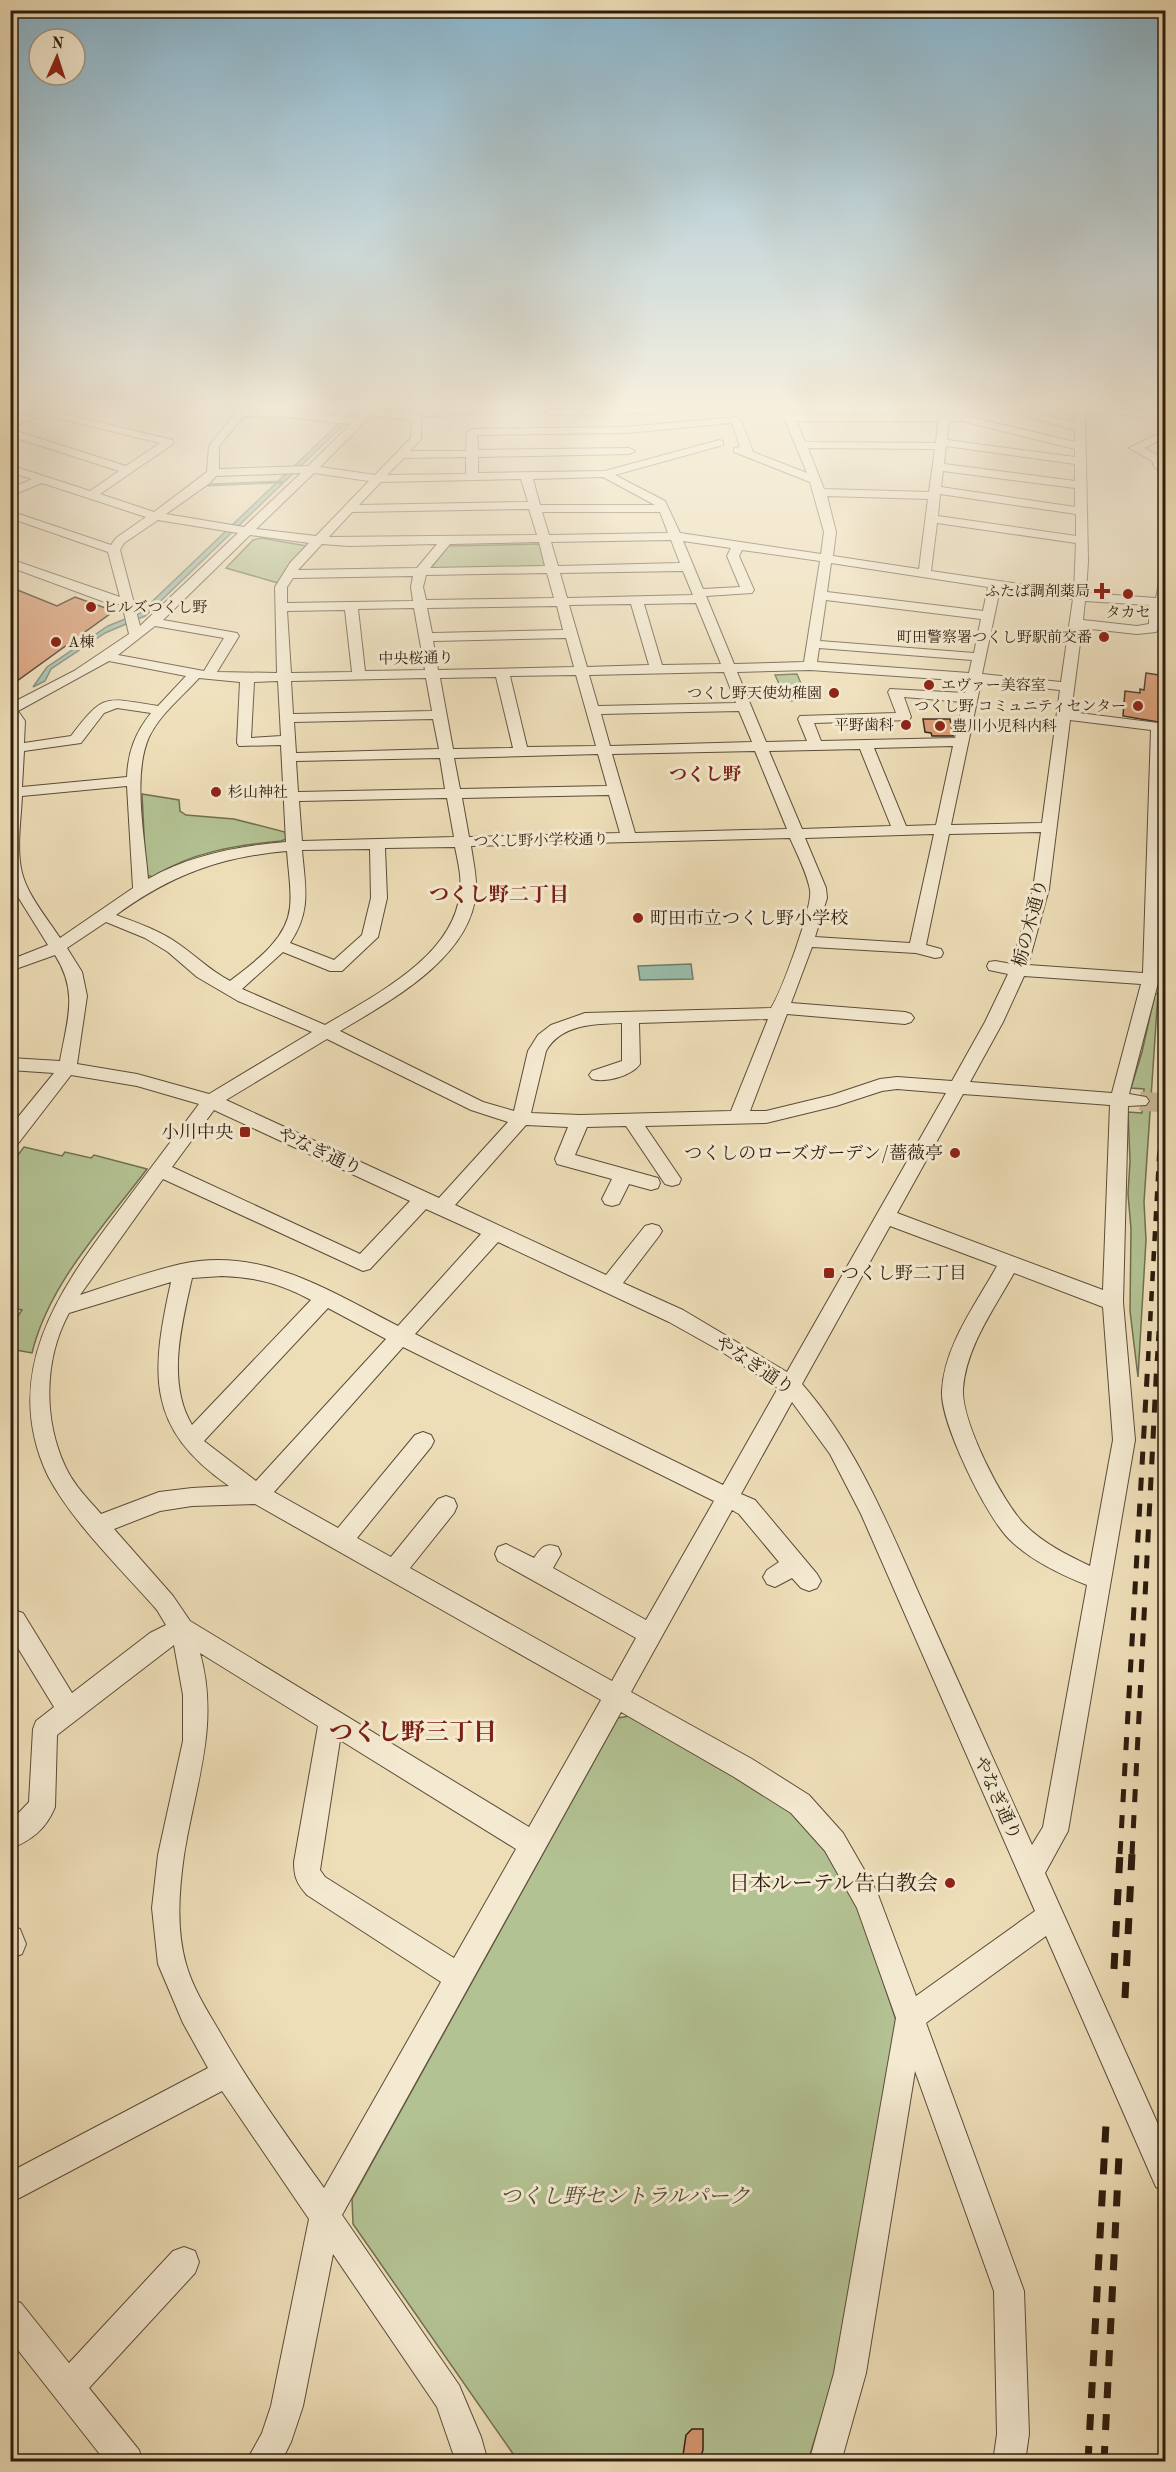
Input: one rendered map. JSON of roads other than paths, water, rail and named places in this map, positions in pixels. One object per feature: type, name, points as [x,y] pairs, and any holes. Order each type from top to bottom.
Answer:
[{"type":"street","points":[[28,520],[114,550]]},
{"type":"street","points":[[136,636],[114,550],[120,541],[148,520]]},
{"type":"street","points":[[181,520],[317,541],[675,536],[1080,596],[1161,602]]},
{"type":"street","points":[[11,1139],[68,1067],[79,996],[74,972],[20,889],[14,872],[13,792],[18,748],[18,721],[11,710],[107,657],[136,636],[257,520]]},
{"type":"street","points":[[231,989],[282,946],[295,924],[298,908],[280,607],[281,587],[288,574],[338,520]]},
{"type":"street","points":[[539,520],[629,838]]},
{"type":"street","points":[[669,520],[818,888],[819,898],[806,942],[738,1118]]},
{"type":"street","points":[[811,656],[827,558],[828,520]]},
{"type":"street","points":[[924,573],[932,520]]},
{"type":"street","points":[[942,520],[1082,540]]},
{"type":"street","name":"栃の木通り","points":[[262,2462],[275,2442],[287,2406],[325,2215],[457,1976],[886,1217],[994,1022],[1018,970],[1041,889],[1050,827],[1080,596],[1082,520]]},
{"type":"street","points":[[447,540],[420,572],[417,587],[468,875],[468,894],[458,928],[445,946],[414,976],[327,1032],[211,1101],[79,1278],[61,1308],[47,1341],[40,1370],[38,1400],[44,1439],[56,1471],[74,1499],[165,1602],[182,1629],[191,1663],[195,1695],[195,1741],[171,1856],[165,1908],[172,1964],[193,2013],[227,2073],[448,2396],[465,2437],[471,2462]]},
{"type":"street","points":[[280,607],[636,600],[748,590],[733,556],[739,545]]},
{"type":"street","points":[[10,563],[114,601],[126,600]]},
{"type":"street","points":[[288,574],[687,567]]},
{"type":"street","points":[[1076,623],[1137,630],[1151,629],[1155,624],[1166,579]]},
{"type":"street","points":[[917,948],[995,584]]},
{"type":"street","points":[[820,595],[988,615]]},
{"type":"street","points":[[636,600],[657,669]]},
{"type":"street","points":[[351,606],[359,676]]},
{"type":"street","points":[[141,890],[134,781],[134,764],[140,740],[162,711],[202,675],[232,636],[153,622]]},
{"type":"street","points":[[427,637],[571,634]]},
{"type":"street","points":[[811,656],[976,671],[1059,686]]},
{"type":"street","points":[[811,656],[976,671]]},
{"type":"street","name":"中央桜通り","points":[[107,657],[202,675],[285,678],[729,667],[811,656]]},
{"type":"street","points":[[502,673],[521,752]]},
{"type":"street","points":[[247,678],[244,743],[288,740]]},
{"type":"street","points":[[816,745],[805,719],[904,717],[895,692],[970,698]]},
{"type":"street","points":[[18,748],[76,740],[99,710],[111,704],[162,711]]},
{"type":"street","points":[[593,710],[745,707]]},
{"type":"street","points":[[288,718],[440,715]]},
{"type":"street","points":[[1031,1871],[1055,1831],[1124,1440],[1113,1302],[1130,1100],[1151,979],[1158,727],[1064,715]]},
{"type":"street","points":[[289,757],[961,742]]},
{"type":"street","points":[[865,744],[900,831]]},
{"type":"street","points":[[13,792],[134,781]]},
{"type":"street","points":[[292,797],[616,790]]},
{"type":"street","name":"つくし野小学校通り","points":[[10,966],[59,947],[141,890],[191,865],[220,855],[250,850],[293,846],[1050,827]]},
{"type":"street","points":[[282,946],[336,967],[370,937],[379,898],[377,844]]},
{"type":"street","points":[[105,916],[151,934],[174,948],[203,973],[231,989],[327,1032],[477,1106],[521,1119],[580,1121],[766,1117],[836,1100],[880,1085],[906,1083],[1130,1100]]},
{"type":"street","points":[[806,942],[917,948],[935,953]]},
{"type":"street","points":[[995,966],[1018,970],[1151,979]]},
{"type":"street","points":[[442,1207],[521,1119],[537,1051],[544,1039],[557,1029],[585,1018],[778,1010],[904,1018]]},
{"type":"street","points":[[598,1075],[617,1071],[631,1064],[630,1017]]},
{"type":"street","name":"やなぎ通り","points":[[10,1064],[68,1067],[149,1082],[211,1101],[686,1322],[790,1385],[815,1414],[838,1448],[871,1512],[1166,2177]]},
{"type":"street","points":[[631,1119],[672,1179]]},
{"type":"street","points":[[580,1121],[564,1159],[651,1183]]},
{"type":"street","points":[[160,1170],[363,1264],[424,1199]]},
{"type":"street","points":[[612,1199],[623,1176]]},
{"type":"street","points":[[886,1217],[1113,1302]]},
{"type":"street","points":[[610,1285],[652,1231]]},
{"type":"street","points":[[97,1525],[159,1502],[192,1497],[237,1497],[258,1494],[495,1232]]},
{"type":"street","points":[[1009,1263],[957,1364],[953,1386],[953,1408],[961,1431],[1007,1521],[1016,1533],[1030,1545],[1100,1580]]},
{"type":"street","points":[[61,1308],[183,1271],[222,1268],[272,1274],[294,1282],[747,1507],[793,1574]]},
{"type":"street","points":[[183,1271],[168,1348],[169,1385],[179,1421],[191,1440],[215,1464],[258,1494],[743,1767],[800,1804],[834,1842],[868,1901],[1009,2291],[1013,2434],[1009,2462]]},
{"type":"street","points":[[191,1440],[325,1298]]},
{"type":"street","points":[[342,1540],[423,1441]]},
{"type":"street","points":[[395,1570],[446,1506]]},
{"type":"street","points":[[506,1554],[544,1563],[650,1634]]},
{"type":"street","points":[[10,1619],[15,1621],[69,1710]]},
{"type":"street","points":[[10,1836],[23,1830],[42,1807],[45,1729],[158,1641],[182,1629]]},
{"type":"street","points":[[182,1629],[533,1844]]},
{"type":"street","points":[[331,1721],[307,1862],[307,1875],[316,1887],[457,1976]]},
{"type":"street","points":[[825,2462],[850,2373],[910,2018],[1051,1916]]},
{"type":"street","points":[[10,2188],[227,2073]]},
{"type":"street","points":[[68,2388],[184,2262]]},
{"type":"street","points":[[10,2314],[127,2462]]},
{"type":"tunnel","points":[[1140,1101],[1166,1103]]},
{"type":"railway","points":[[1148,1361],[1166,1030]]},
{"type":"railway","points":[[1157,1361],[1159,1327]]},
{"type":"railway","points":[[1120,1854],[1148,1360]]},
{"type":"railway","points":[[1132,1854],[1157,1360]]},
{"type":"railway","points":[[1114,1969],[1120,1853]]},
{"type":"railway","points":[[1125,1998],[1132,1853]]},
{"type":"railway","points":[[1088,2462],[1106,2124]]},
{"type":"railway","points":[[1104,2462],[1119,2155]]},
{"type":"place","name":"ふたば調剤薬局","points":[[1102,591]]},
{"type":"place","name":"タカセ","points":[[1128,594]]},
{"type":"place","name":"ヒルズつくし野","points":[[91,607]]},
{"type":"place","name":"町田警察署つくし野駅前交番","points":[[1104,637]]},
{"type":"place","name":"A棟","points":[[56,642]]},
{"type":"place","name":"エヴァー美容室","points":[[929,685]]},
{"type":"place","name":"つくし野天使幼稚園","points":[[834,693]]},
{"type":"place","name":"つくし野 コミュニティセンター","points":[[1138,706]]},
{"type":"place","name":"平野歯科","points":[[906,725]]},
{"type":"place","name":"豊川小児科内科","points":[[940,726]]},
{"type":"place","name":"杉山神社","points":[[216,792]]},
{"type":"place","name":"町田市立つくし野小学校","points":[[638,918]]},
{"type":"place","name":"小川中央","points":[[245,1132]]},
{"type":"place","name":"つくしのローズガーデン/薔薇亭","points":[[955,1153]]},
{"type":"place","name":"つくし野二丁目","points":[[829,1273]]},
{"type":"place","name":"日本ルーテル告白教会","points":[[950,1883]]},
{"type":"district","name":"つくし野","points":[[705,774]]},
{"type":"district","name":"つくし野二丁目","points":[[499,894]]},
{"type":"district","name":"つくし野三丁目","points":[[413,1732]]},
{"type":"park label","name":"つくし野セントラルパーク","points":[[625,2196]]}]
